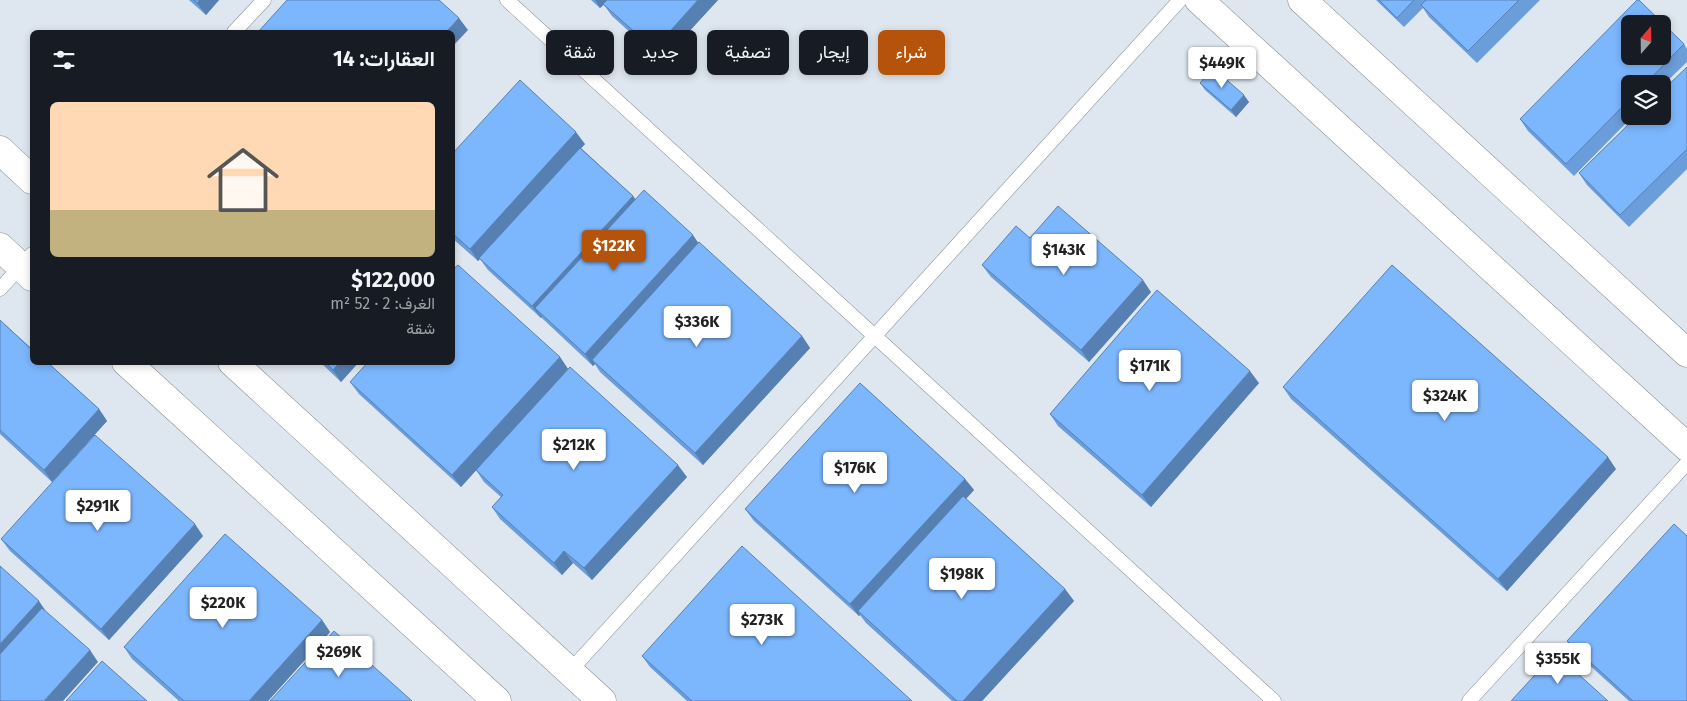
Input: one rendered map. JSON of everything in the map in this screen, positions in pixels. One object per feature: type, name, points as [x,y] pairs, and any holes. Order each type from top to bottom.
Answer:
[{"type":"street","points":[[1199,0],[1687,448]]},
{"type":"street","points":[[1302,0],[1687,353]]},
{"type":"street","points":[[0,150],[30,178]]},
{"type":"street","points":[[0,247],[29,266]]},
{"type":"street","points":[[129,365],[497,701]]},
{"type":"street","points":[[235,365],[602,701]]},
{"type":"lane","points":[[236,30],[264,0]]},
{"type":"lane","points":[[507,0],[1274,701]]},
{"type":"lane","points":[[570,671],[1180,0]]},
{"type":"lane","points":[[0,289],[29,266]]},
{"type":"lane","points":[[1469,701],[1687,463]]},
{"type":"shaded area","points":[[0,0],[1687,0],[1687,701],[0,701]]},
{"type":"building","points":[[287,0],[439,0],[459,18],[448,30],[260,30]]},
{"type":"building","points":[[607,0],[698,0],[671,30],[632,30],[603,4]]},
{"type":"building","points":[[1379,0],[1414,0],[1397,18]]},
{"type":"building","points":[[1426,0],[1519,0],[1468,51],[1421,5]]},
{"type":"building","points":[[1637,0],[1654,15],[1622,15]]},
{"type":"building","points":[[1621,16],[1621,65],[1664,65],[1654,75],[1621,75],[1621,108],[1566,164],[1520,119]]},
{"type":"building","points":[[1671,31],[1684,44],[1671,57]]},
{"type":"building","points":[[1687,67],[1687,149],[1620,215],[1579,173],[1628,125],[1671,125],[1671,82]]},
{"type":"building","points":[[1213,68],[1244,95],[1231,110],[1200,83]]},
{"type":"building","points":[[520,80],[576,132],[470,249],[455,236],[455,151]]},
{"type":"building","points":[[580,148],[633,196],[532,306],[479,258]]},
{"type":"building","points":[[644,190],[693,235],[585,354],[535,308]]},
{"type":"building","points":[[1058,206],[1143,280],[1081,350],[982,265],[1016,226],[1030,238]]},
{"type":"building","points":[[699,242],[802,336],[695,453],[592,360]]},
{"type":"building","points":[[458,265],[560,357],[452,475],[350,382],[365,365],[455,365],[455,268]]},
{"type":"building","points":[[1392,265],[1608,457],[1498,579],[1283,387]]},
{"type":"building","points":[[1157,290],[1250,371],[1142,495],[1050,414]]},
{"type":"building","points":[[0,320],[30,348],[30,365],[50,365],[99,409],[44,470],[0,430]]},
{"type":"building","points":[[328,365],[337,365],[333,370]]},
{"type":"building","points":[[570,367],[678,465],[584,568],[564,551],[554,563],[492,507],[503,495],[476,470]]},
{"type":"building","points":[[860,383],[965,479],[850,604],[745,509]]},
{"type":"building","points":[[95,435],[195,524],[101,629],[1,539]]},
{"type":"building","points":[[963,496],[1065,589],[963,701],[957,701],[858,611]]},
{"type":"building","points":[[1674,524],[1687,536],[1687,701],[1633,701],[1567,641]]},
{"type":"building","points":[[225,534],[322,620],[249,701],[184,701],[124,647]]},
{"type":"building","points":[[742,546],[912,701],[692,701],[642,656]]},
{"type":"building","points":[[0,566],[39,601],[0,644]]},
{"type":"building","points":[[42,608],[90,650],[44,701],[0,701],[0,654]]},
{"type":"building","points":[[334,631],[412,701],[270,701]]},
{"type":"building","points":[[1555,653],[1608,701],[1511,701]]},
{"type":"building","points":[[102,661],[147,701],[66,701]]}]
